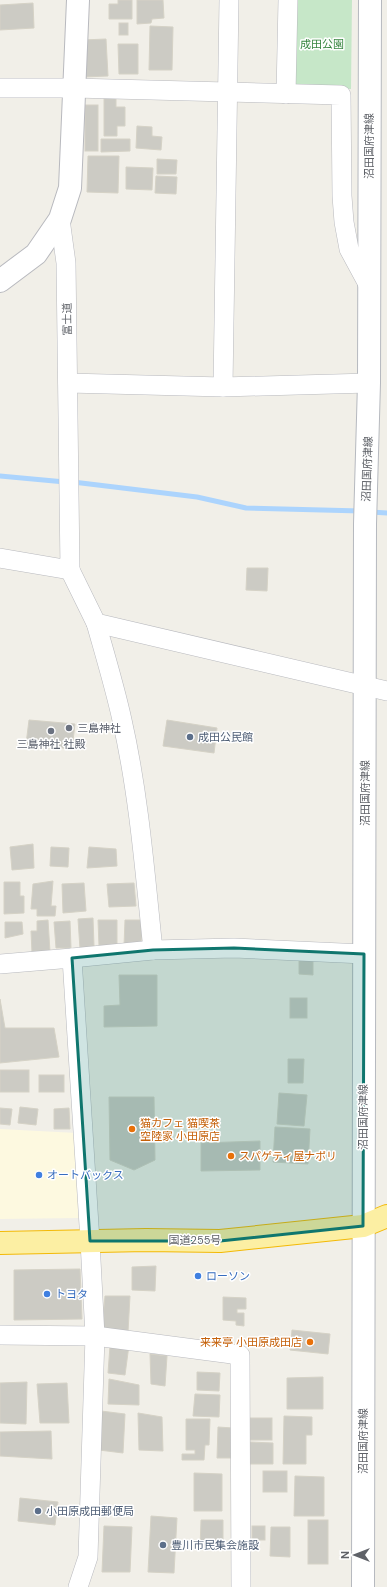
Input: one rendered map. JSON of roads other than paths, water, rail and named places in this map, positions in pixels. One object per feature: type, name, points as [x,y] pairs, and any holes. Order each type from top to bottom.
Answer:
[{"type":"highway","name":"国道255号","points":[[0,1243],[146,1240],[220,1242],[363,1226],[387,1216]]},
{"type":"main road","name":"富士道","points":[[60,219],[70,188],[78,0]]},
{"type":"main road","name":"沼田国府津線","points":[[363,1587],[363,1226],[366,685],[365,524],[369,384],[370,0]]},
{"type":"main road","points":[[0,281],[36,254],[60,219]]},
{"type":"street","points":[[222,386],[229,0]]},
{"type":"street","points":[[286,94],[288,0]]},
{"type":"street","points":[[0,88],[74,88],[340,95],[344,222],[349,249],[369,286]]},
{"type":"street","name":"富士道","points":[[60,219],[66,263],[70,570]]},
{"type":"street","points":[[68,382],[222,386],[369,384]]},
{"type":"street","points":[[0,558],[70,570],[96,623],[124,727],[140,824],[153,950]]},
{"type":"street","points":[[96,623],[387,691]]},
{"type":"street","points":[[0,964],[153,950],[234,948],[364,954]]},
{"type":"street","points":[[72,958],[95,1336],[88,1556],[78,1587]]},
{"type":"street","points":[[0,1335],[95,1336],[240,1355],[241,1587]]},
{"type":"waterway","points":[[0,476],[65,482]]},
{"type":"waterway","points":[[73,482],[197,497],[246,508],[361,511]]},
{"type":"waterway","points":[[371,512],[387,513]]},
{"type":"place","name":"三島神社","points":[[69,728]]},
{"type":"place","name":"三島神社 社殿","points":[[51,731]]},
{"type":"place","name":"成田公民館","points":[[190,737]]},
{"type":"place","name":"猫カフェ 猫喫茶 空陸家 小田原店","points":[[132,1129]]},
{"type":"place","name":"スパゲティ屋ナポリ","points":[[231,1156]]},
{"type":"place","name":"オートバックス","points":[[39,1175]]},
{"type":"place","name":"ローソン","points":[[198,1276]]},
{"type":"place","name":"トヨタ","points":[[47,1294]]},
{"type":"place","name":"来来亭 小田原成田店","points":[[310,1342]]},
{"type":"place","name":"小田原成田郵便局","points":[[38,1511]]},
{"type":"place","name":"豊川市民集会施設","points":[[163,1545]]},
{"type":"park label","name":"成田公園","points":[[322,44]]}]
